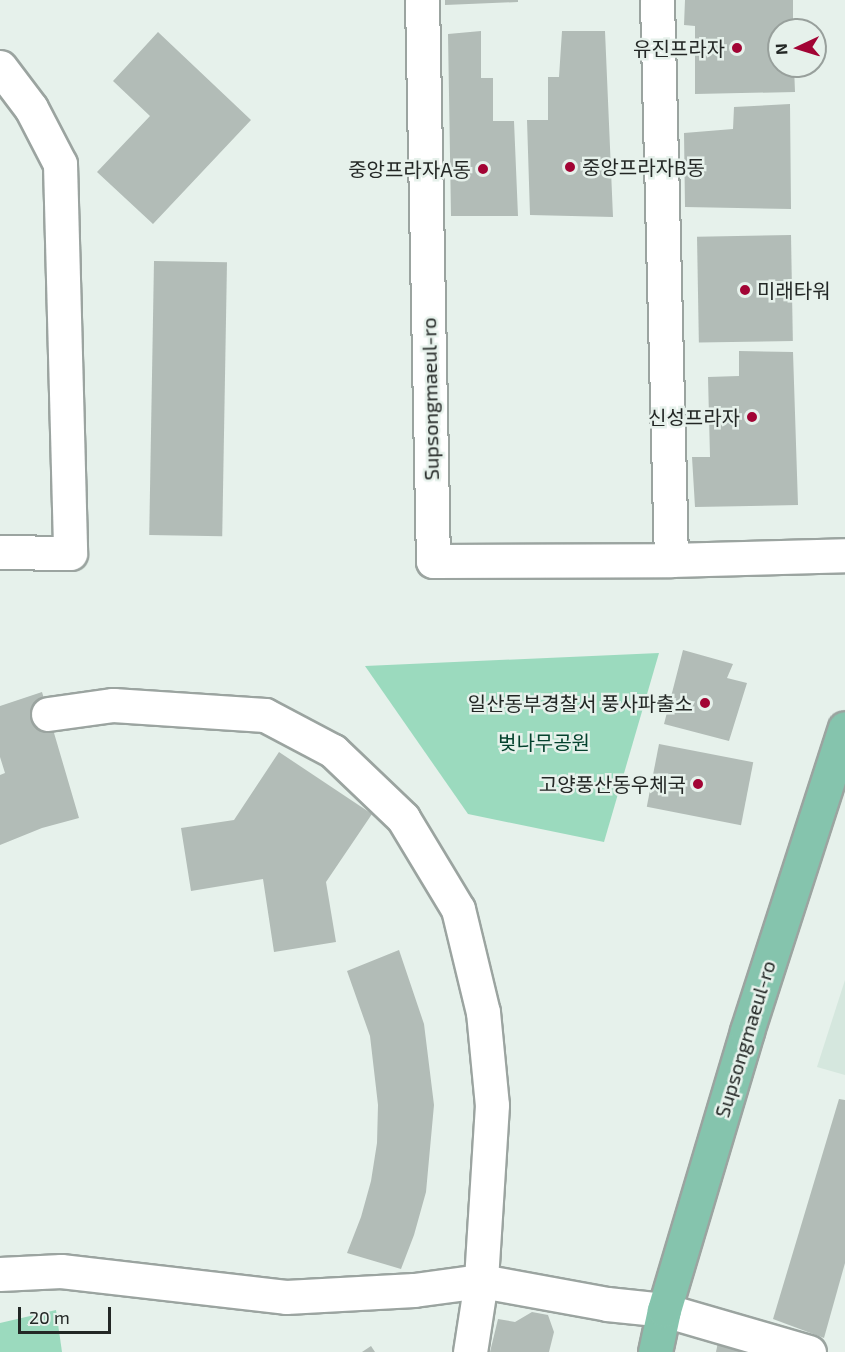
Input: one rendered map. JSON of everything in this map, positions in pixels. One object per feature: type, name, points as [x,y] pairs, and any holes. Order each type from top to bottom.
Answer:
[{"type":"main road","name":"Supsongmaeul-ro","points":[[655,1352],[664,1310],[747,1031],[845,728]]},
{"type":"street","name":"Supsongmaeul-ro","points":[[422,0],[433,561],[671,560],[845,555]]},
{"type":"street","points":[[657,0],[671,560]]},
{"type":"street","points":[[0,67],[31,108],[60,164],[70,553],[0,552]]},
{"type":"street","points":[[48,714],[113,705],[265,715],[333,751],[403,818],[458,909],[483,1012],[492,1105],[481,1281],[470,1352]]},
{"type":"street","points":[[0,1274],[61,1271],[286,1297],[414,1290],[481,1281],[607,1304],[664,1310],[809,1352]]},
{"type":"shaded area","points":[[845,980],[845,1075],[817,1067]]},
{"type":"green space","name":"벚나무공원","points":[[659,653],[604,842],[468,814],[365,666]]},
{"type":"green space","points":[[56,1310],[62,1352],[0,1352],[0,1323]]},
{"type":"building","points":[[445,0],[518,0],[518,2],[445,5]]},
{"type":"building","name":"유진프라자","points":[[685,0],[793,0],[793,18],[767,18],[767,78],[794,78],[795,92],[695,94],[695,26],[684,25]]},
{"type":"building","name":"중앙프라자A동","points":[[481,31],[481,78],[493,78],[493,121],[514,121],[518,216],[451,216],[448,34]]},
{"type":"building","name":"중앙프라자B동","points":[[562,31],[605,31],[613,217],[530,215],[527,120],[548,120],[548,77],[559,77]]},
{"type":"building","points":[[158,32],[251,120],[153,224],[97,172],[150,116],[113,81]]},
{"type":"building","points":[[790,104],[791,209],[685,207],[684,133],[733,129],[734,107]]},
{"type":"building","name":"미래타워","points":[[791,235],[793,341],[699,343],[697,237]]},
{"type":"building","points":[[154,261],[227,262],[222,536],[149,535]]},
{"type":"building","name":"신성프라자","points":[[739,351],[793,352],[798,505],[695,507],[692,457],[710,457],[708,377],[739,376]]},
{"type":"building","name":"일산동부경찰서 풍사파출소","points":[[683,650],[733,664],[727,678],[747,683],[729,741],[664,724]]},
{"type":"building","points":[[42,692],[79,818],[42,828],[0,845],[0,775],[5,773],[0,757],[0,706]]},
{"type":"building","name":"고양풍산동우체국","points":[[659,744],[753,762],[741,825],[647,807]]},
{"type":"building","points":[[279,752],[372,814],[326,882],[336,942],[274,952],[263,879],[191,891],[181,828],[234,820]]},
{"type":"building","points":[[399,950],[424,1024],[434,1105],[426,1192],[414,1235],[401,1269],[347,1253],[361,1217],[371,1181],[377,1143],[378,1105],[370,1036],[347,971]]},
{"type":"building","points":[[839,1099],[845,1100],[845,1263],[824,1338],[773,1319]]},
{"type":"building","points":[[532,1312],[548,1315],[554,1332],[549,1352],[490,1352],[498,1319],[515,1322]]},
{"type":"building","points":[[718,1342],[749,1350],[748,1352],[716,1352]]},
{"type":"building","points":[[371,1346],[375,1352],[362,1352]]},
{"type":"place","name":"유진프라자","points":[[737,48]]},
{"type":"place","name":"중앙프라자B동","points":[[570,167]]},
{"type":"place","name":"중앙프라자A동","points":[[483,169]]},
{"type":"place","name":"미래타워","points":[[745,290]]},
{"type":"place","name":"신성프라자","points":[[752,417]]},
{"type":"place","name":"일산동부경찰서 풍사파출소","points":[[705,703]]},
{"type":"place","name":"고양풍산동우체국","points":[[698,784]]}]
